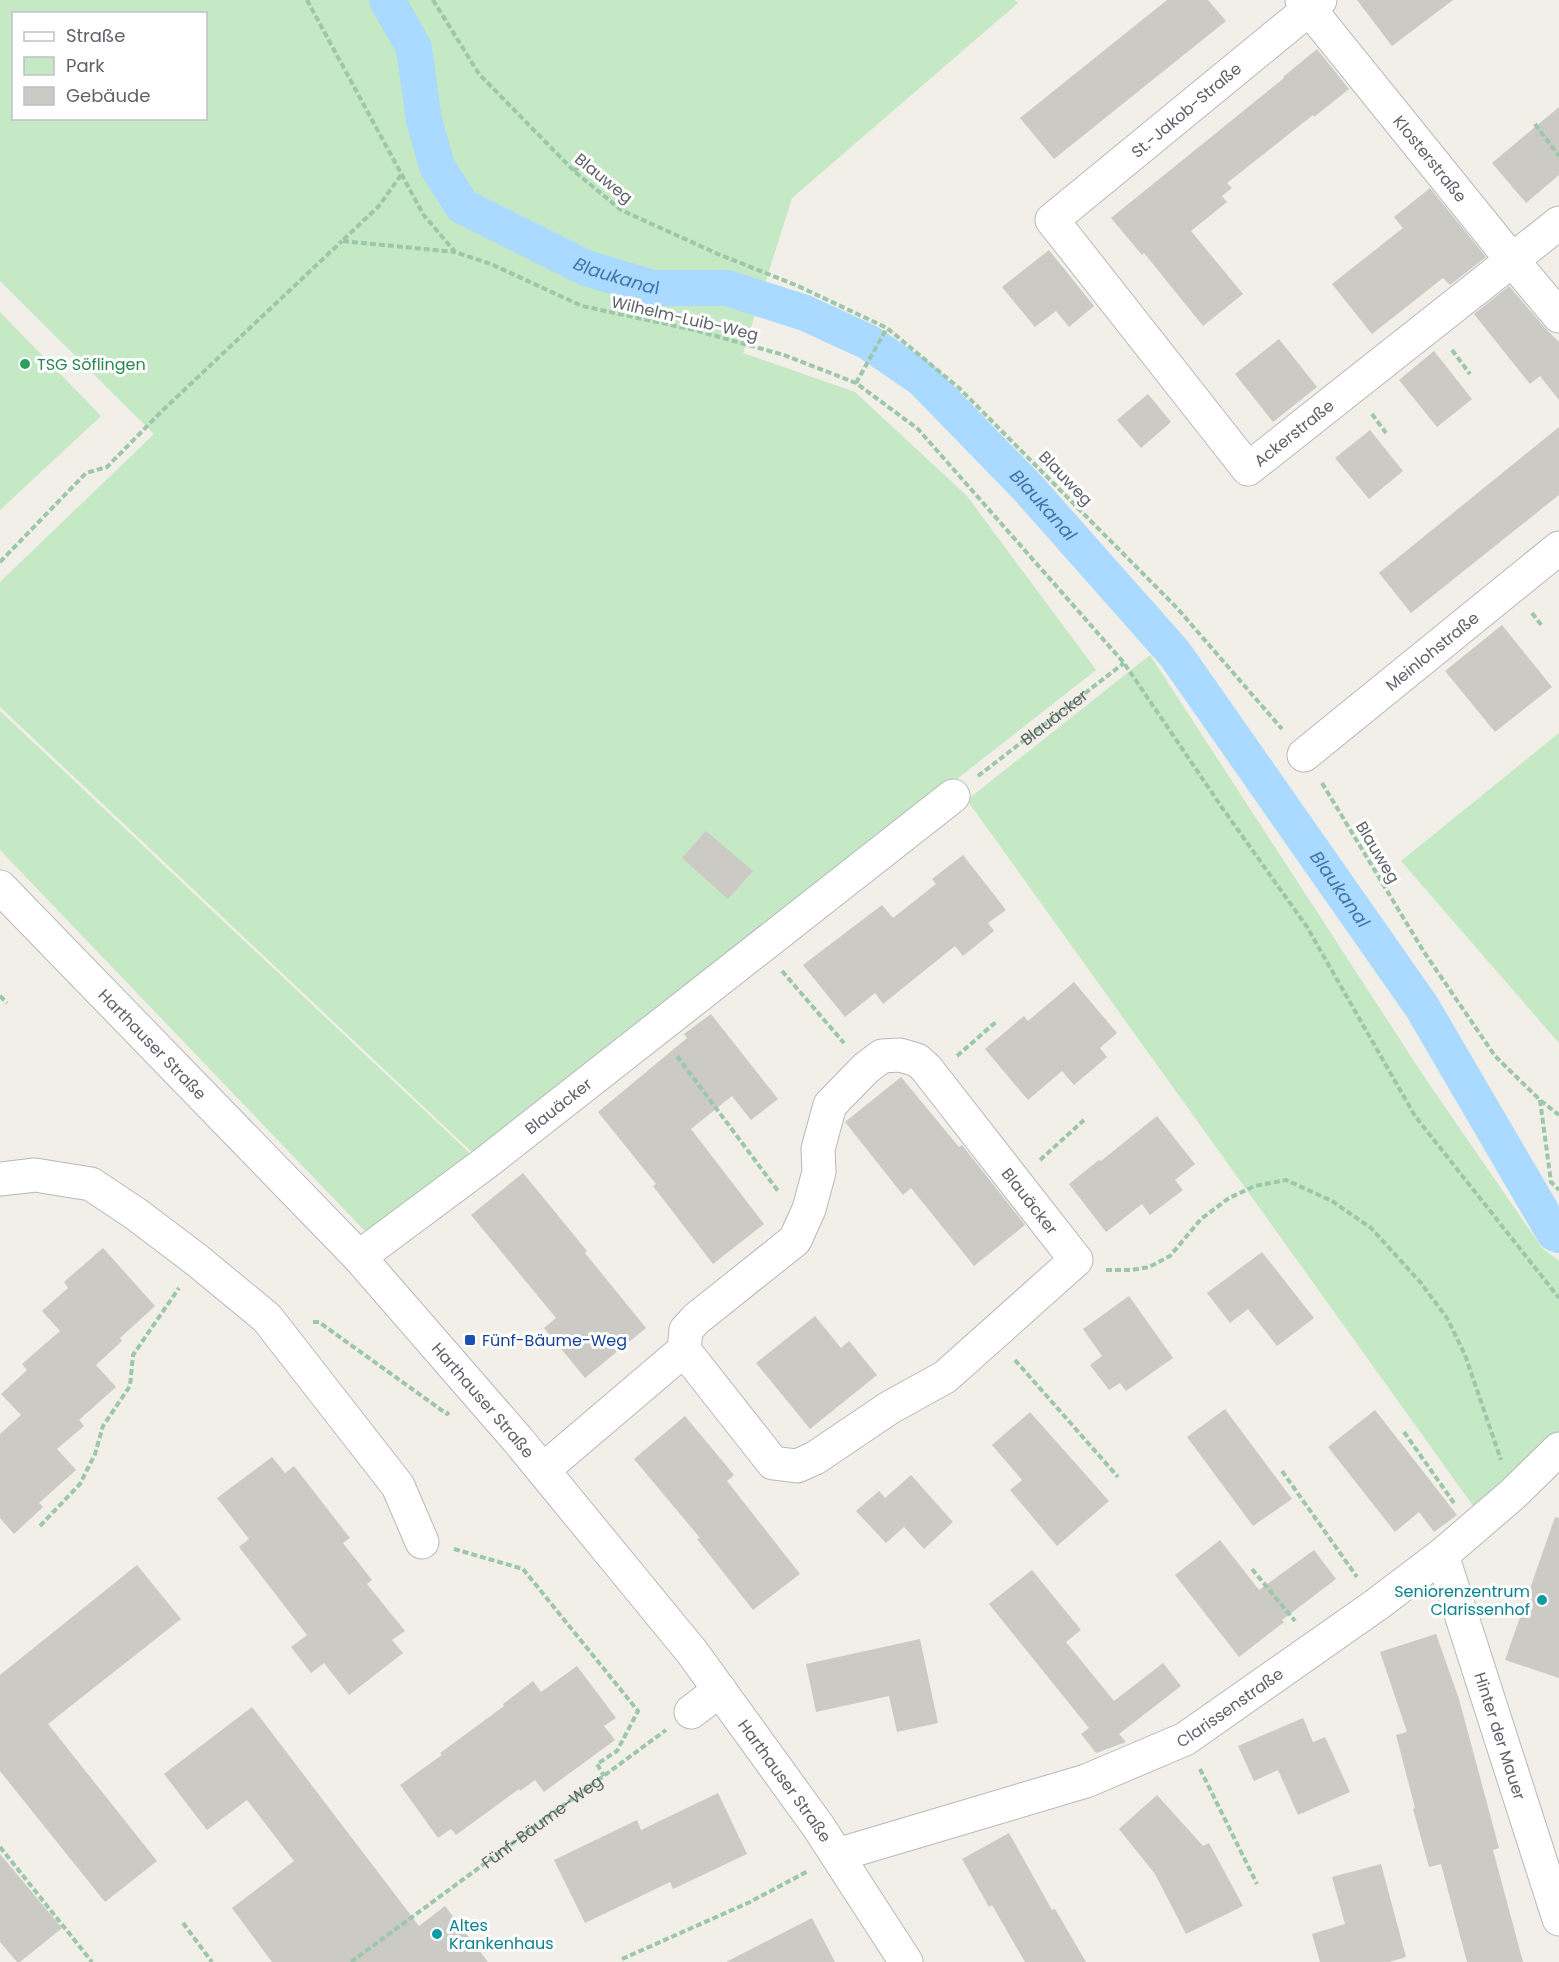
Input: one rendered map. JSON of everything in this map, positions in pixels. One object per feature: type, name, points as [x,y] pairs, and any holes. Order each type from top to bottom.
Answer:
[{"type":"street","name":"St.-Jakob-Straße","points":[[1052,220],[1311,3]]},
{"type":"street","name":"Klosterstraße","points":[[1311,3],[1512,260],[1559,316]]},
{"type":"street","name":"Ackerstraße","points":[[1052,220],[1248,469],[1559,223]]},
{"type":"street","name":"Meinlohstraße","points":[[1304,755],[1559,548]]},
{"type":"street","name":"Blauäcker","points":[[359,1257],[488,1161],[953,796]]},
{"type":"street","name":"Harthauser Straße","points":[[0,887],[359,1257],[543,1470],[692,1652],[720,1690],[825,1862],[906,1962]]},
{"type":"street","name":"Blauäcker","points":[[684,1350],[686,1330],[696,1319],[795,1240],[809,1209],[819,1172],[818,1149],[830,1105],[866,1068],[882,1056],[900,1055],[917,1060],[933,1076],[1076,1260]]},
{"type":"street","points":[[0,1179],[35,1175],[91,1184],[136,1214],[198,1261],[267,1318],[398,1486],[422,1541]]},
{"type":"street","points":[[543,1470],[684,1350],[773,1463],[797,1466],[815,1458],[889,1408],[945,1377],[1076,1260]]},
{"type":"street","name":"Clarissenstraße","points":[[825,1862],[1086,1781],[1185,1738],[1376,1605],[1442,1555],[1513,1494],[1559,1449]]},
{"type":"street","name":"Hinter der Mauer","points":[[1442,1555],[1559,1919]]},
{"type":"street","points":[[691,1712],[720,1690]]},
{"type":"path","points":[[307,0],[423,213],[455,252]]},
{"type":"path","name":"Blauweg","points":[[433,0],[479,74],[574,171],[621,210],[887,327],[959,388],[1177,608],[1304,755],[1424,952],[1494,1056],[1559,1115]]},
{"type":"path","points":[[1534,124],[1559,156]]},
{"type":"path","points":[[574,171],[584,163]]},
{"type":"path","points":[[0,562],[86,473],[107,467],[163,410],[378,207],[401,175]]},
{"type":"path","name":"Wilhelm-Luib-Weg","points":[[342,241],[455,252],[491,264],[582,306],[694,330],[784,355],[856,383],[918,429],[1124,663],[1223,809],[1307,927],[1415,1116],[1559,1298]]},
{"type":"path","points":[[856,383],[887,327]]},
{"type":"path","name":"Blauäcker","points":[[953,796],[1124,663]]},
{"type":"path","points":[[761,947],[866,1068]]},
{"type":"path","points":[[0,996],[7,1003]]},
{"type":"path","points":[[933,1076],[998,1021]]},
{"type":"path","points":[[657,1029],[802,1223]]},
{"type":"path","points":[[1540,1100],[1551,1182],[1559,1190]]},
{"type":"path","points":[[1016,1182],[1084,1120]]},
{"type":"path","points":[[1076,1260],[1104,1270],[1149,1267],[1170,1256],[1201,1219],[1229,1198],[1256,1186],[1286,1180],[1332,1201],[1371,1228],[1421,1283],[1447,1318],[1465,1355],[1513,1494]]},
{"type":"path","points":[[40,1526],[80,1484],[95,1454],[103,1426],[130,1386],[133,1355],[198,1261]]},
{"type":"path","points":[[267,1318],[319,1322],[447,1414],[473,1387]]},
{"type":"path","points":[[992,1335],[1118,1477]]},
{"type":"path","points":[[1404,1432],[1472,1528]]},
{"type":"path","points":[[1282,1471],[1376,1605]]},
{"type":"path","points":[[422,1541],[523,1569],[638,1711],[617,1751],[597,1764],[604,1776]]},
{"type":"path","points":[[1252,1569],[1317,1646]]},
{"type":"path","name":"Fünf-Bäume-Weg","points":[[351,1962],[691,1712]]},
{"type":"path","points":[[1185,1738],[1257,1884]]},
{"type":"path","points":[[0,1846],[92,1962]]},
{"type":"path","points":[[622,1959],[750,1902],[825,1862]]},
{"type":"path","points":[[183,1923],[212,1962]]},
{"type":"green space","points":[[0,0],[1015,0],[1018,3],[792,198],[743,353],[855,392],[967,496],[1096,670],[476,1156],[0,707],[0,582],[154,434],[0,281]]},
{"type":"green space","name":"TSG Söflingen","points":[[0,312],[101,416],[0,510]]},
{"type":"green space","points":[[1150,655],[1425,1078],[1542,1248],[1559,1261],[1559,1434],[1479,1514],[967,800]]},
{"type":"green space","points":[[0,711],[476,1159],[375,1229],[364,1230],[0,850]]},
{"type":"green space","points":[[1559,733],[1559,1043],[1401,861]]},
{"type":"building","points":[[1167,0],[1208,0],[1226,21],[1054,159],[1020,118]]},
{"type":"building","points":[[1357,0],[1453,0],[1392,46]]},
{"type":"building","points":[[1317,49],[1349,89],[1227,183],[1232,188],[1222,196],[1227,202],[1191,231],[1243,294],[1203,326],[1144,253],[1142,255],[1111,218]]},
{"type":"building","points":[[1559,107],[1559,175],[1526,203],[1492,163]]},
{"type":"building","points":[[1430,188],[1486,257],[1450,285],[1443,278],[1372,334],[1332,284],[1403,228],[1394,217]]},
{"type":"building","points":[[1049,250],[1094,306],[1069,327],[1056,311],[1035,327],[1002,287]]},
{"type":"building","points":[[1509,286],[1559,342],[1559,400],[1540,376],[1530,384],[1474,314]]},
{"type":"building","points":[[1279,339],[1317,387],[1273,422],[1235,374]]},
{"type":"building","points":[[1434,351],[1472,399],[1437,427],[1399,380]]},
{"type":"building","points":[[1148,394],[1171,422],[1141,448],[1117,420]]},
{"type":"building","points":[[1559,427],[1559,495],[1411,613],[1379,573]]},
{"type":"building","points":[[1370,430],[1403,471],[1369,499],[1335,458]]},
{"type":"building","points":[[1502,625],[1552,687],[1495,732],[1445,671]]},
{"type":"building","points":[[706,831],[753,871],[728,899],[682,858]]},
{"type":"building","points":[[963,855],[1006,910],[988,923],[994,931],[963,956],[955,946],[883,1004],[875,993],[845,1017],[803,965],[882,905],[893,918],[936,884],[932,879]]},
{"type":"building","points":[[1074,982],[1117,1033],[1100,1048],[1107,1057],[1074,1085],[1062,1071],[1028,1100],[985,1049],[1024,1016],[1028,1021]]},
{"type":"building","points":[[711,1014],[778,1099],[751,1120],[732,1096],[691,1129],[764,1224],[713,1264],[653,1186],[656,1184],[598,1112],[687,1038],[684,1034]]},
{"type":"building","points":[[901,1077],[959,1147],[962,1145],[1025,1225],[974,1266],[911,1188],[903,1195],[845,1122]]},
{"type":"building","points":[[1157,1116],[1195,1164],[1175,1180],[1183,1190],[1150,1215],[1142,1204],[1106,1232],[1069,1184]]},
{"type":"building","points":[[523,1173],[646,1328],[585,1378],[544,1328],[556,1318],[471,1215]]},
{"type":"building","points":[[103,1248],[155,1306],[120,1338],[122,1341],[96,1365],[116,1387],[79,1420],[84,1426],[57,1449],[76,1470],[39,1503],[43,1507],[14,1534],[0,1518],[0,1434],[21,1415],[1,1394],[27,1370],[22,1364],[60,1331],[42,1311],[68,1288],[64,1282]]},
{"type":"building","points":[[1262,1252],[1314,1318],[1277,1346],[1248,1309],[1230,1323],[1207,1293]]},
{"type":"building","points":[[1129,1296],[1173,1358],[1126,1391],[1120,1383],[1109,1390],[1090,1365],[1102,1356],[1083,1329]]},
{"type":"building","points":[[815,1316],[841,1348],[849,1341],[877,1375],[810,1429],[756,1363]]},
{"type":"building","points":[[1225,1409],[1292,1499],[1253,1526],[1187,1437]]},
{"type":"building","points":[[1375,1410],[1457,1515],[1434,1532],[1419,1512],[1395,1532],[1328,1447]]},
{"type":"building","points":[[1030,1412],[1109,1501],[1057,1546],[1010,1490],[1022,1480],[992,1445]]},
{"type":"building","points":[[685,1416],[734,1475],[727,1481],[800,1574],[753,1610],[697,1539],[700,1538],[634,1459]]},
{"type":"building","points":[[272,1457],[285,1473],[294,1466],[350,1538],[343,1543],[372,1580],[367,1584],[405,1631],[392,1640],[403,1653],[349,1695],[324,1663],[311,1673],[291,1647],[307,1635],[239,1547],[249,1539],[217,1498]]},
{"type":"building","points":[[911,1475],[953,1522],[924,1549],[904,1527],[886,1543],[856,1511],[879,1491],[885,1498]]},
{"type":"building","name":"Seniorenzentrum Clarissenhof","points":[[1555,1517],[1559,1518],[1559,1678],[1505,1660]]},
{"type":"building","points":[[1220,1540],[1259,1590],[1314,1550],[1336,1579],[1282,1620],[1284,1622],[1239,1657],[1175,1575]]},
{"type":"building","points":[[137,1565],[181,1619],[48,1724],[157,1861],[105,1902],[0,1771],[0,1675]]},
{"type":"building","points":[[1032,1570],[1081,1630],[1066,1642],[1114,1701],[1163,1663],[1181,1686],[1119,1734],[1126,1742],[1096,1753],[1081,1734],[1089,1728],[989,1604]]},
{"type":"building","points":[[1436,1634],[1459,1699],[1499,1848],[1493,1850],[1523,1962],[1467,1962],[1441,1864],[1429,1867],[1413,1809],[1415,1808],[1396,1735],[1407,1732],[1380,1652]]},
{"type":"building","points":[[920,1639],[938,1723],[897,1732],[889,1696],[816,1712],[806,1664]]},
{"type":"building","points":[[577,1666],[616,1718],[604,1726],[615,1740],[544,1792],[535,1780],[456,1835],[451,1829],[438,1838],[400,1785],[442,1755],[440,1753],[504,1706],[503,1704],[533,1681],[541,1692]]},
{"type":"building","points":[[252,1707],[419,1926],[445,1906],[488,1962],[272,1962],[232,1908],[294,1861],[247,1800],[207,1830],[164,1774]]},
{"type":"building","points":[[1303,1718],[1313,1742],[1325,1737],[1350,1792],[1298,1815],[1278,1770],[1254,1781],[1238,1746]]},
{"type":"building","points":[[718,1793],[747,1854],[673,1889],[670,1882],[585,1923],[554,1860],[637,1820],[641,1830]]},
{"type":"building","points":[[1157,1795],[1203,1846],[1209,1843],[1243,1906],[1186,1934],[1155,1874],[1119,1829]]},
{"type":"building","points":[[1009,1833],[1052,1910],[1055,1909],[1086,1962],[1025,1962],[992,1905],[989,1907],[962,1859]]},
{"type":"building","points":[[0,1854],[62,1928],[20,1962],[17,1962],[0,1942]]},
{"type":"building","points":[[1381,1864],[1406,1957],[1389,1962],[1320,1962],[1312,1934],[1345,1924],[1332,1877]]},
{"type":"building","points":[[812,1918],[835,1962],[726,1962]]},
{"type":"waterway","name":"Blaukanal","points":[[387,0],[414,48],[424,120],[437,166],[462,206],[586,268],[653,288],[727,288],[805,313],[868,342],[922,379],[1028,488],[1175,654],[1422,1007],[1554,1233],[1559,1235]]},
{"type":"place","name":"TSG Söflingen","points":[[25,364]]},
{"type":"place","name":"Fünf-Bäume-Weg","points":[[470,1340]]},
{"type":"place","name":"Seniorenzentrum Clarissenhof","points":[[1542,1600]]},
{"type":"place","name":"Altes Krankenhaus","points":[[437,1934]]}]
